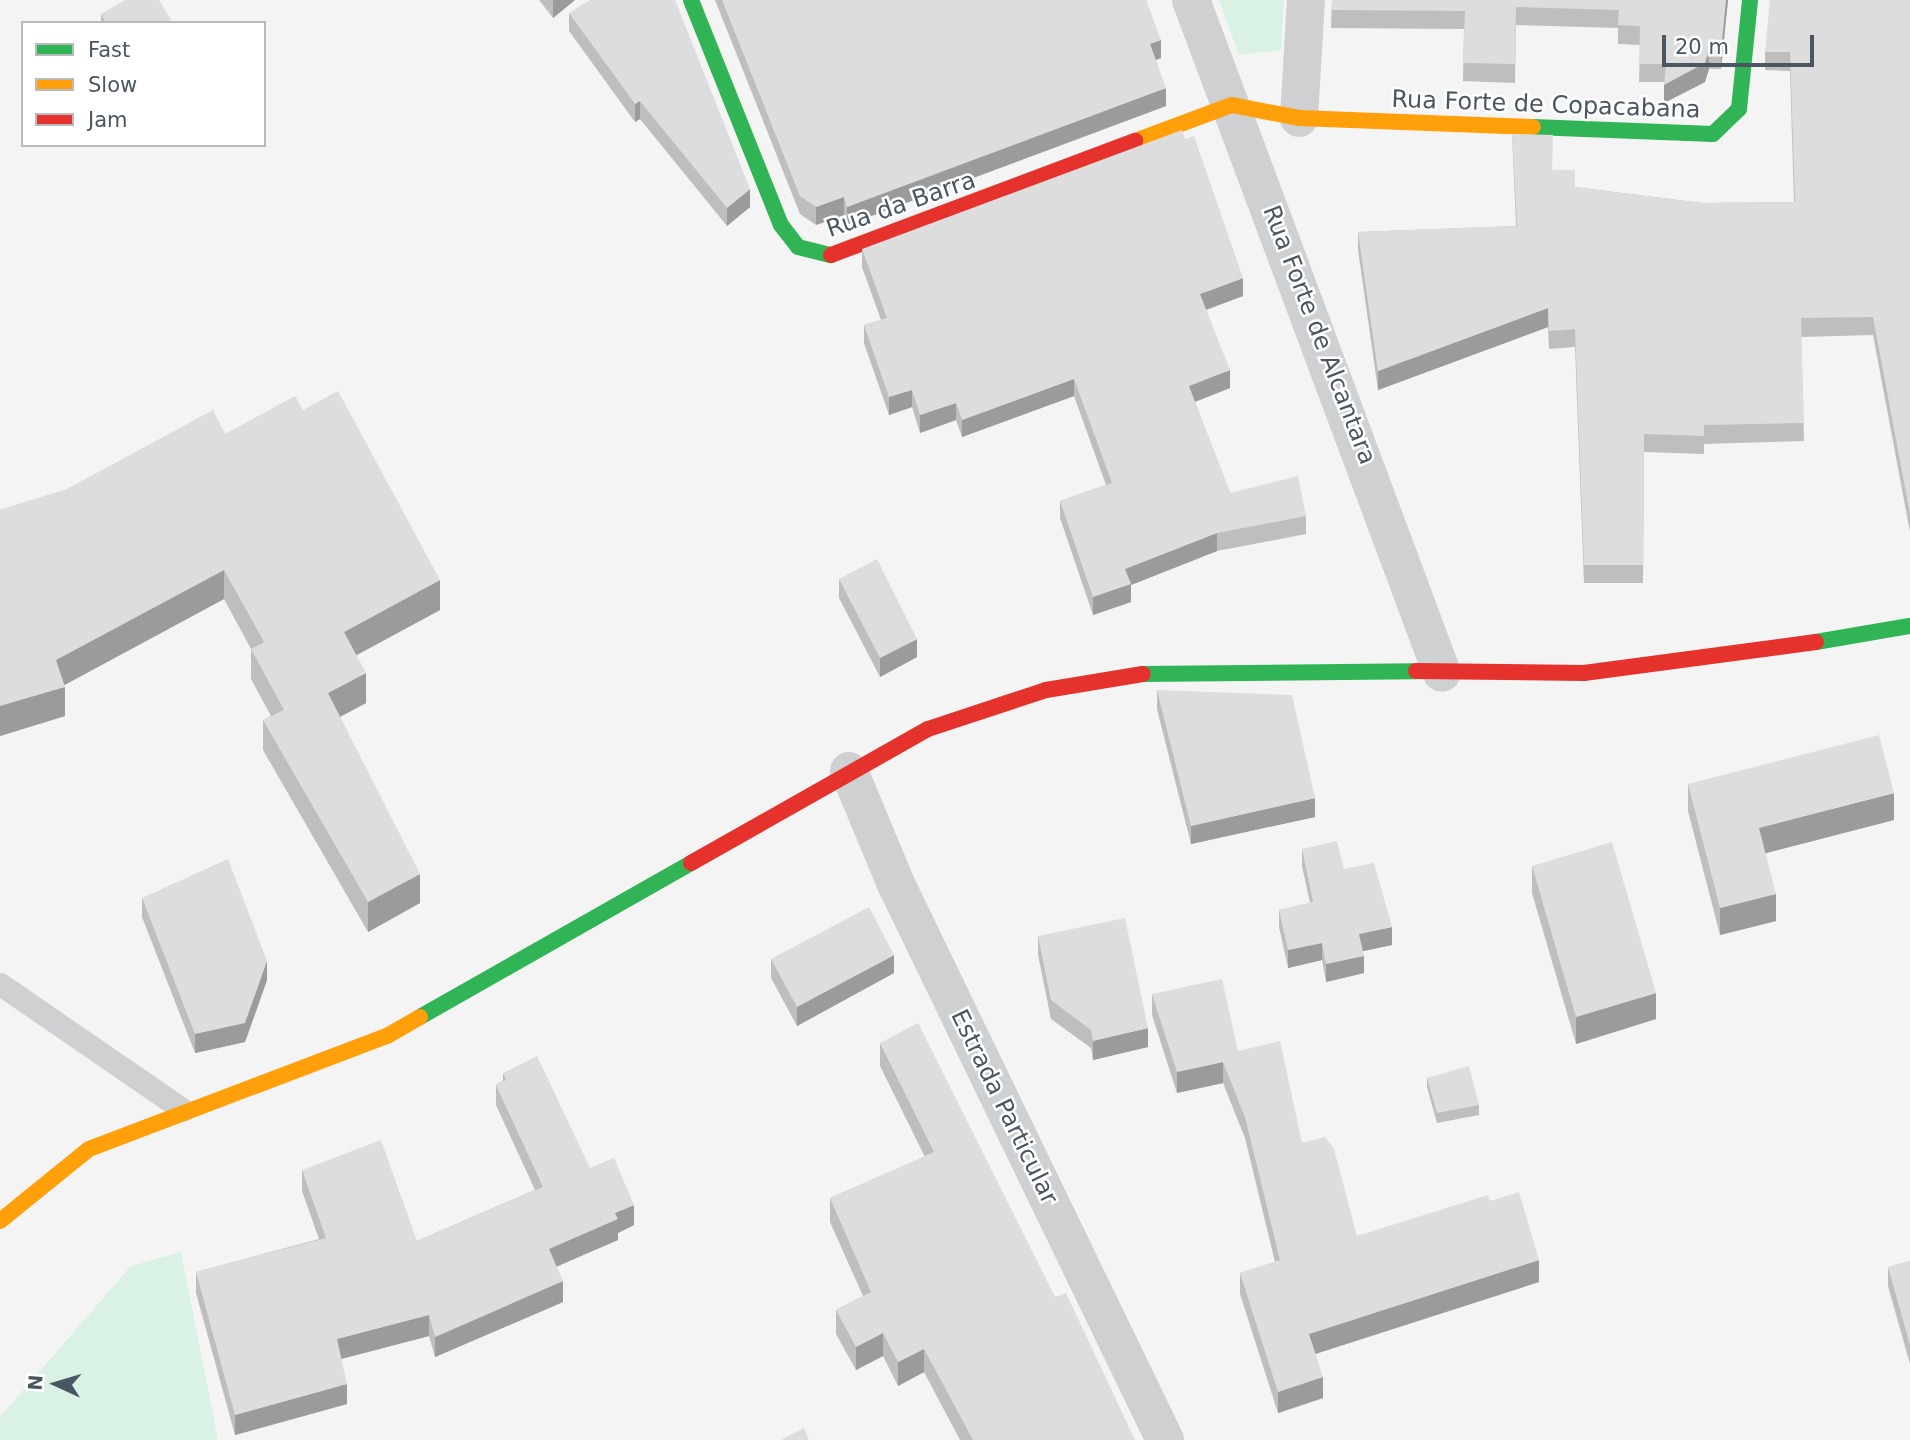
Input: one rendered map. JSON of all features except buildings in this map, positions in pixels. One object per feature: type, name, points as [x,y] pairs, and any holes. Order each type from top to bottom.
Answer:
[{"type":"main road","name":"Rua da Barra","points":[[691,0],[776,215],[811,255],[828,256],[915,226],[1233,105]]},
{"type":"main road","name":"Rua Forte de Copacabana","points":[[1233,105],[1298,118],[1670,137],[1713,134],[1739,109],[1750,0]]},
{"type":"main road","points":[[0,1221],[89,1149],[183,1110],[387,1036],[849,771],[928,729],[1046,690],[1171,669],[1584,673],[1702,662],[1910,626]]},
{"type":"street","name":"Rua Forte de Alcantara","points":[[1191,0],[1233,105],[1442,673]]},
{"type":"street","points":[[1298,118],[1306,0]]},
{"type":"street","name":"Estrada Particular","points":[[849,771],[896,884],[1165,1440]]},
{"type":"lane","points":[[0,984],[183,1110]]},
{"type":"green space","points":[[1219,0],[1284,0],[1281,50],[1239,55]]},
{"type":"green space","points":[[181,1252],[218,1440],[0,1440],[0,1417],[131,1266]]},
{"type":"traffic: fast","points":[[691,0],[781,225],[798,247],[831,255]]},
{"type":"traffic: fast","points":[[1533,127],[1713,134],[1739,109],[1750,0]]},
{"type":"traffic: fast","points":[[1816,642],[1910,626]]},
{"type":"traffic: fast","points":[[1143,674],[1416,671]]},
{"type":"traffic: fast","points":[[420,1017],[691,863]]},
{"type":"traffic: slow","points":[[1135,141],[1232,105],[1299,118],[1533,127]]},
{"type":"traffic: slow","points":[[0,1221],[89,1149],[387,1036],[420,1017]]},
{"type":"traffic: jam","points":[[831,255],[1135,141]]},
{"type":"traffic: jam","points":[[1416,671],[1584,673],[1816,642]]},
{"type":"traffic: jam","points":[[691,863],[928,729],[1046,690],[1143,674]]}]
